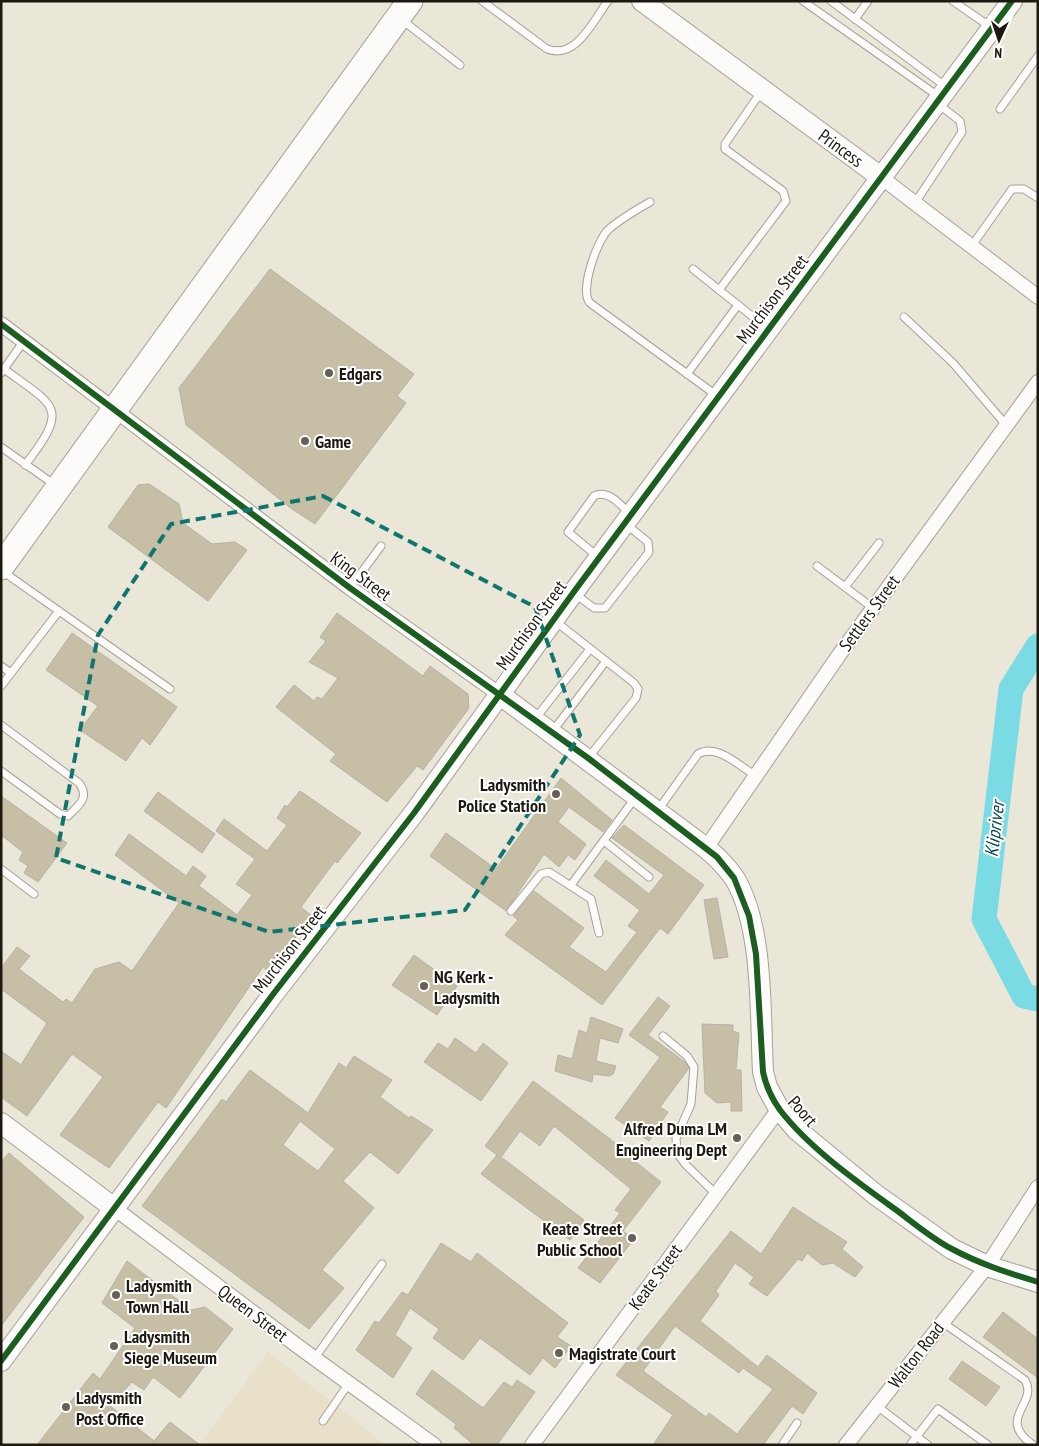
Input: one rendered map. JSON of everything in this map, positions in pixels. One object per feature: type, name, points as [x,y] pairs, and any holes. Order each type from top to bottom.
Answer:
[{"type":"highway","points":[[1,569],[404,9]]},
{"type":"street","name":"Princess","points":[[642,1],[882,178],[1038,297]]},
{"type":"street","name":"Murchison Street","points":[[1,1361],[274,993],[414,813],[573,593],[1012,1]]},
{"type":"street","name":"King Street","points":[[1,324],[350,588],[588,758],[706,848]]},
{"type":"street","name":"Settlers Street","points":[[706,848],[873,608],[1038,382]]},
{"type":"street","name":"Poort","points":[[706,848],[728,868],[750,916],[756,954],[763,1072],[767,1087],[779,1109],[797,1130],[876,1195],[940,1242],[986,1266],[1038,1282]]},
{"type":"street","name":"Keate Street","points":[[532,1445],[779,1109]]},
{"type":"street","name":"Queen Street","points":[[1,1123],[314,1359],[434,1445]]},
{"type":"street","name":"Walton Road","points":[[846,1445],[986,1266],[1038,1187]]},
{"type":"lane","points":[[482,1],[547,49],[559,52],[573,47],[608,1]]},
{"type":"lane","points":[[803,1],[942,96]]},
{"type":"lane","points":[[831,1],[855,19],[942,96],[960,121],[962,132],[915,203]]},
{"type":"lane","points":[[855,19],[868,1]]},
{"type":"lane","points":[[953,1],[992,28]]},
{"type":"lane","points":[[404,9],[460,65]]},
{"type":"lane","points":[[1000,109],[1038,56]]},
{"type":"lane","points":[[719,290],[786,201],[783,191],[725,149],[725,144],[763,90]]},
{"type":"lane","points":[[972,247],[1012,189],[1024,189],[1038,198]]},
{"type":"lane","points":[[650,202],[604,234],[596,249],[587,283],[586,296],[590,303],[719,396]]},
{"type":"lane","points":[[693,269],[769,329]]},
{"type":"lane","points":[[687,374],[738,305]]},
{"type":"lane","points":[[904,317],[953,362],[1006,425]]},
{"type":"lane","points":[[24,341],[3,371],[48,401],[52,408],[52,422],[42,442],[24,465]]},
{"type":"lane","points":[[1,448],[59,488]]},
{"type":"lane","points":[[573,593],[594,608],[605,608],[649,552],[648,542],[610,496],[600,493],[594,496],[568,530],[569,535],[599,558]]},
{"type":"lane","points":[[845,587],[879,543]]},
{"type":"lane","points":[[350,588],[381,546]]},
{"type":"lane","points":[[817,566],[873,608]]},
{"type":"lane","points":[[1,569],[170,690]]},
{"type":"lane","points":[[1,686],[59,611]]},
{"type":"lane","points":[[554,620],[634,683],[638,690],[638,695],[588,758]]},
{"type":"lane","points":[[534,719],[590,649]]},
{"type":"lane","points":[[552,732],[606,661]]},
{"type":"lane","points":[[1,666],[11,673]]},
{"type":"lane","points":[[1,725],[79,783],[85,794],[84,800],[68,816],[60,814],[1,771]]},
{"type":"lane","points":[[657,811],[698,754],[704,750],[717,752],[756,776]]},
{"type":"lane","points":[[571,885],[637,795]]},
{"type":"lane","points":[[604,842],[649,877]]},
{"type":"lane","points":[[1,868],[34,894]]},
{"type":"lane","points":[[511,911],[543,872],[555,875],[591,899],[599,934]]},
{"type":"lane","points":[[663,1036],[687,1056],[694,1067],[691,1104],[676,1138],[677,1153],[686,1165],[716,1194]]},
{"type":"lane","points":[[314,1359],[382,1264]]},
{"type":"lane","points":[[942,1322],[1025,1380],[1029,1385],[1030,1393],[1020,1415],[1019,1430],[1021,1435],[1033,1445]]},
{"type":"lane","points":[[323,1421],[350,1383]]},
{"type":"lane","points":[[877,1406],[928,1445]]},
{"type":"lane","points":[[910,1445],[938,1409],[988,1445]]},
{"type":"lane","points":[[782,1445],[798,1423]]},
{"type":"highlighted area","points":[[323,496],[535,607],[580,735],[465,910],[269,932],[56,858],[98,635],[171,524]]},
{"type":"shaded area","points":[[268,1352],[386,1445],[199,1445]]},
{"type":"building","points":[[270,269],[414,374],[397,396],[406,403],[315,524],[292,509],[186,425],[179,388]]},
{"type":"building","points":[[149,484],[179,504],[183,523],[212,544],[235,542],[247,550],[208,601],[108,527],[138,485]]},
{"type":"building","points":[[337,613],[423,676],[430,666],[468,694],[469,708],[423,770],[417,766],[387,802],[330,761],[336,754],[276,707],[294,685],[314,701],[317,697],[322,699],[338,678],[309,662],[326,641],[320,637]]},
{"type":"building","points":[[72,633],[177,707],[150,745],[142,738],[126,761],[80,730],[98,706],[46,670]]},
{"type":"building","points":[[561,778],[612,820],[603,832],[569,807],[558,822],[586,844],[575,860],[568,855],[559,867],[544,854],[506,911],[430,856],[446,833],[496,869]]},
{"type":"building","points":[[300,791],[361,833],[337,863],[335,861],[301,907],[312,916],[269,972],[263,967],[166,1108],[158,1102],[109,1168],[60,1135],[103,1077],[72,1054],[27,1116],[1,1097],[1,1051],[21,1065],[47,1023],[1,989],[1,968],[17,947],[30,956],[19,969],[63,1002],[66,999],[72,1003],[95,969],[119,962],[132,971],[179,903],[115,855],[129,834],[186,876],[193,866],[206,876],[199,886],[237,915],[252,895],[236,884],[255,859],[216,831],[224,819],[267,851],[287,825],[277,818],[285,805],[287,807]]},
{"type":"building","points":[[158,792],[215,834],[202,853],[144,811]]},
{"type":"building","points":[[1,796],[67,843],[38,882],[24,873],[28,866],[19,860],[23,852],[1,835]]},
{"type":"building","points":[[624,825],[704,885],[668,934],[660,928],[602,1005],[505,935],[518,920],[513,916],[534,891],[584,928],[569,947],[606,972],[637,932],[628,926],[640,910],[594,876],[606,860],[649,894],[664,875],[612,838]]},
{"type":"building","points":[[717,898],[728,957],[714,959],[704,900]]},
{"type":"building","name":"NG Kerk - Ladysmith","points":[[414,955],[457,986],[437,1015],[392,985]]},
{"type":"building","points":[[658,997],[670,1006],[648,1035],[685,1062],[689,1068],[660,1107],[668,1112],[649,1141],[615,1118],[660,1057],[629,1035]]},
{"type":"building","points":[[591,1017],[623,1029],[618,1043],[600,1038],[596,1061],[616,1066],[613,1074],[609,1076],[593,1074],[592,1082],[555,1071],[558,1055],[572,1059],[579,1030],[587,1033]]},
{"type":"building","points":[[702,1024],[733,1025],[733,1031],[739,1033],[736,1070],[741,1070],[742,1111],[731,1111],[731,1102],[717,1103],[705,1093]]},
{"type":"building","points":[[455,1038],[476,1053],[483,1043],[508,1063],[481,1101],[424,1062],[438,1043],[448,1049]]},
{"type":"building","points":[[354,1056],[392,1080],[380,1097],[409,1118],[411,1116],[433,1130],[398,1174],[370,1152],[343,1181],[374,1208],[322,1270],[344,1288],[309,1329],[142,1206],[222,1099],[226,1102],[250,1070],[308,1113],[339,1063],[346,1068]],"holes":[[[300,1121],[335,1149],[318,1171],[283,1145]]]},
{"type":"building","points":[[533,1081],[634,1157],[632,1159],[661,1182],[623,1231],[634,1239],[600,1283],[578,1268],[620,1213],[615,1210],[631,1189],[554,1126],[540,1146],[520,1131],[501,1157],[584,1220],[570,1240],[481,1174],[497,1155],[485,1146]]},
{"type":"building","points":[[9,1153],[84,1217],[1,1326],[1,1162]]},
{"type":"building","points":[[793,1207],[847,1242],[842,1249],[863,1267],[855,1277],[833,1263],[822,1265],[807,1253],[802,1261],[798,1259],[767,1296],[749,1284],[754,1277],[735,1263],[716,1291],[719,1295],[700,1321],[758,1367],[767,1355],[817,1393],[803,1414],[792,1406],[763,1445],[653,1445],[673,1415],[616,1375],[731,1231],[761,1254]],"holes":[[[675,1326],[739,1373],[743,1368],[773,1389],[737,1434],[709,1413],[706,1417],[643,1371]]]},
{"type":"building","points":[[441,1243],[471,1262],[477,1253],[568,1323],[557,1337],[571,1346],[555,1368],[543,1358],[530,1375],[480,1338],[463,1360],[433,1338],[439,1329],[410,1308],[395,1335],[412,1348],[393,1378],[356,1350],[375,1321],[379,1323],[402,1292],[408,1295]]},
{"type":"building","points":[[127,1261],[191,1310],[205,1307],[233,1329],[180,1398],[153,1377],[144,1390],[132,1382],[110,1406],[154,1441],[170,1422],[200,1445],[37,1445],[93,1373],[100,1379],[135,1328],[102,1303]]},
{"type":"building","points":[[1003,1312],[1038,1339],[1038,1378],[983,1337]]},
{"type":"building","points":[[962,1361],[1000,1387],[986,1406],[949,1379]]},
{"type":"building","points":[[432,1370],[483,1408],[504,1382],[512,1387],[517,1380],[535,1392],[497,1445],[474,1445],[454,1428],[456,1424],[416,1394]]},
{"type":"waterway","name":"Klipriver","points":[[1038,646],[1011,689],[984,919],[1024,996],[1038,999]]},
{"type":"cycle path","points":[[1,1361],[274,993],[414,813],[573,593],[1012,1]]},
{"type":"cycle path","points":[[1,324],[350,588],[588,758],[717,857],[734,878],[749,916],[756,954],[763,1072],[774,1101],[780,1110],[820,1152],[938,1241],[984,1264],[1038,1282]]},
{"type":"place","name":"Edgars","points":[[329,373]]},
{"type":"place","name":"Game","points":[[305,441]]},
{"type":"place","name":"Ladysmith Police Station","points":[[556,794]]},
{"type":"place","name":"NG Kerk - Ladysmith","points":[[424,986]]},
{"type":"place","name":"Alfred Duma LM Engineering Dept","points":[[737,1138]]},
{"type":"place","name":"Keate Street Public School","points":[[632,1238]]},
{"type":"place","name":"Ladysmith Town Hall","points":[[116,1295]]},
{"type":"place","name":"Ladysmith Siege Museum","points":[[114,1346]]},
{"type":"place","name":"Magistrate Court","points":[[559,1353]]},
{"type":"place","name":"Ladysmith Post Office","points":[[66,1407]]}]
